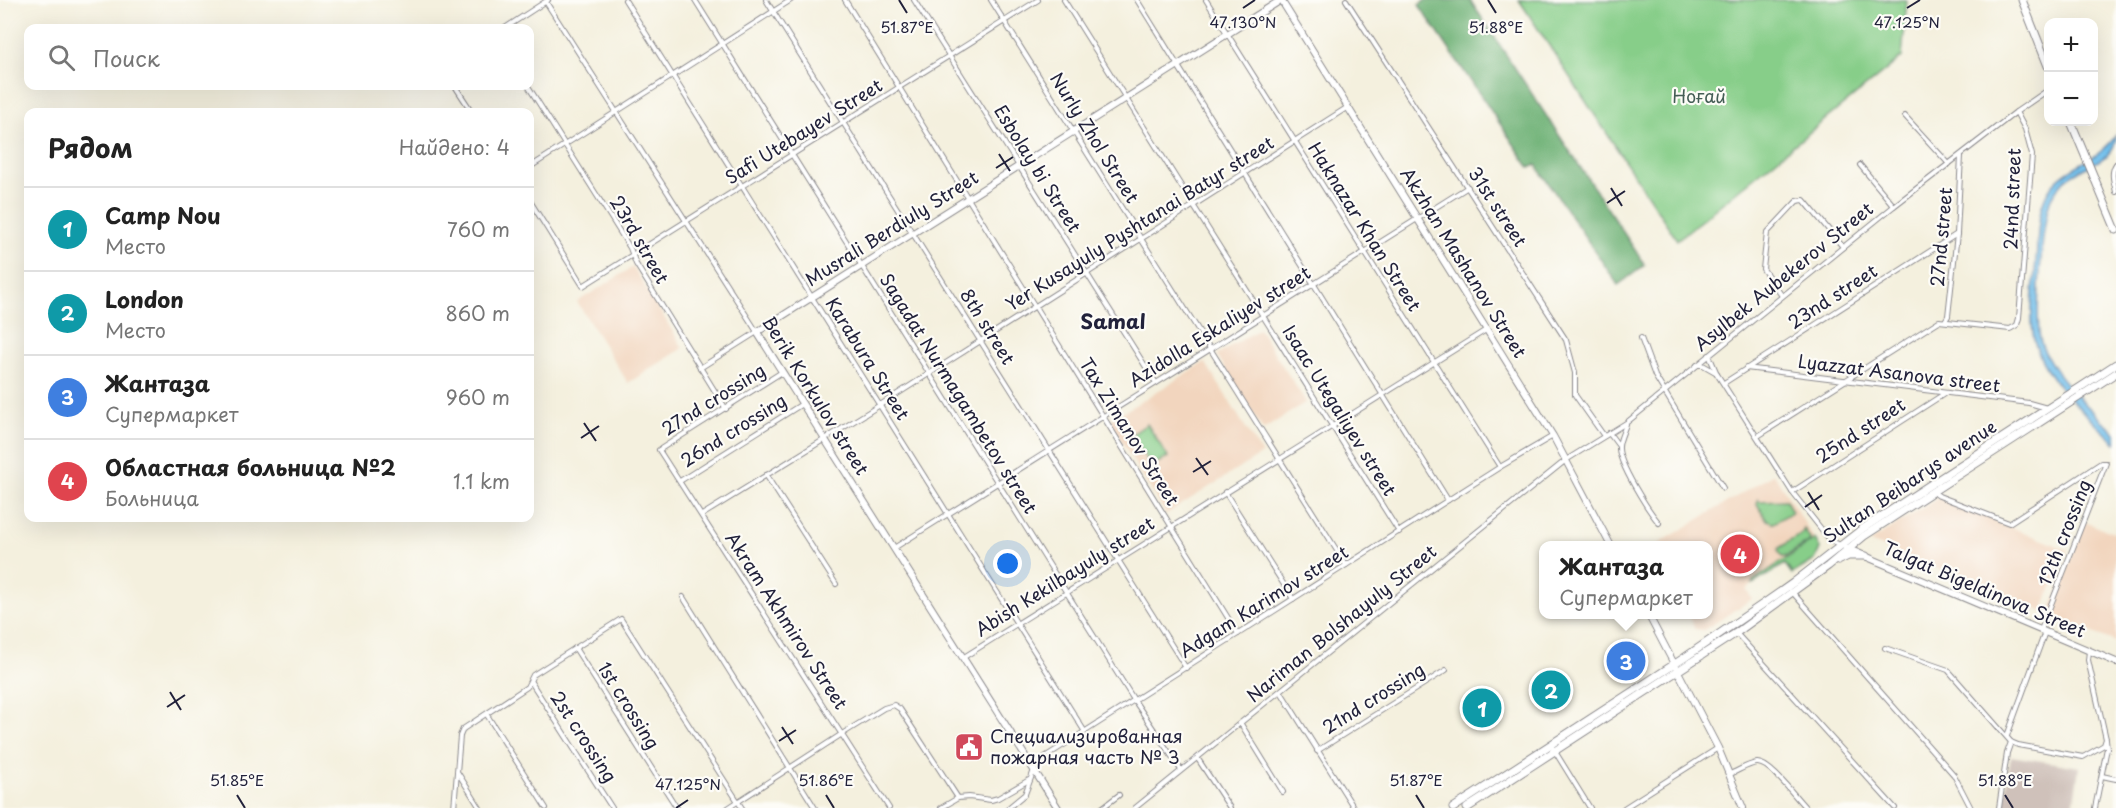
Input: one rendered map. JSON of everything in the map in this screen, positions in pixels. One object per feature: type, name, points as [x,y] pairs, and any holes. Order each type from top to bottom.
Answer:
[{"type":"main road","points":[[2022,0],[2044,54]]},
{"type":"main road","points":[[2073,126],[2116,230]]},
{"type":"main road","name":"Sultan Beibarys avenue","points":[[1677,667],[1736,633],[1793,593],[1828,566],[1862,529],[2116,364]]},
{"type":"main road","name":"Sultan Beibarys avenue","points":[[1467,808],[1553,748],[1677,667],[1844,547],[2116,373]]},
{"type":"main road","points":[[1828,566],[1848,556],[1866,556]]},
{"type":"main road","name":"Sultan Beibarys avenue","points":[[1453,808],[1553,748]]},
{"type":"street","name":"Karabura Street","points":[[625,0],[1085,732]]},
{"type":"street","name":"Sagadat Nurmagambetov street","points":[[695,0],[1134,700],[1181,770]]},
{"type":"street","name":"8th street","points":[[765,0],[1186,668]]},
{"type":"street","points":[[534,164],[791,0]]},
{"type":"street","name":"Tax Zimanov Street","points":[[845,0],[1238,634]]},
{"type":"street","name":"Esbolay bi Street","points":[[914,0],[1156,383]]},
{"type":"street","name":"Nurly Zhol Street","points":[[991,0],[1346,566]]},
{"type":"street","name":"Safi Utebayev Street","points":[[534,207],[583,286],[1038,0]]},
{"type":"street","name":"Isaac Utegaliyev street","points":[[1064,0],[1399,532]]},
{"type":"street","points":[[1137,0],[1448,500]]},
{"type":"street","name":"Haknazar Khan Street","points":[[1206,0],[1500,467]]},
{"type":"street","name":"Musrali Berdiuly Street","points":[[700,368],[1281,0]]},
{"type":"street","name":"Akzhan Mashanov Street","points":[[1281,0],[1553,436],[1608,541]]},
{"type":"street","name":"31st street","points":[[1346,0],[1566,339],[1575,373],[1575,395],[1604,436]]},
{"type":"street","points":[[511,24],[547,1]]},
{"type":"street","name":"Berik Korkulov street","points":[[547,1],[1058,808]]},
{"type":"street","points":[[458,90],[469,108]]},
{"type":"street","name":"23rd street","points":[[531,90],[726,409]]},
{"type":"street","points":[[2016,112],[2044,93]]},
{"type":"street","name":"Yer Kusayuly Pyshtanai Batyr street","points":[[702,515],[930,374],[1349,107]]},
{"type":"street","name":"Asylbek Aubekerov Street","points":[[1566,460],[1626,423],[1894,206],[2016,112]]},
{"type":"street","name":"24nd street","points":[[1945,321],[2010,329],[2014,327],[2019,318],[2032,155],[2025,129],[2016,112]]},
{"type":"street","points":[[1905,116],[1948,164]]},
{"type":"street","name":"27nd street","points":[[1945,321],[1948,316],[1957,234],[1961,154]]},
{"type":"street","points":[[2116,164],[2112,176],[2116,192]]},
{"type":"street","points":[[1860,165],[1894,206]]},
{"type":"street","name":"Azidolla Eskaliyev street","points":[[894,548],[1468,187]]},
{"type":"street","points":[[1782,296],[1763,269],[1767,233],[1797,201],[1804,200],[1843,247]]},
{"type":"street","name":"23nd street","points":[[1724,383],[1957,234]]},
{"type":"street","points":[[1758,436],[1939,321],[1945,321]]},
{"type":"street","name":"Abish Kekilbayuly street","points":[[964,657],[1486,330]]},
{"type":"street","points":[[1641,338],[1655,376],[1723,488]]},
{"type":"street","points":[[1709,355],[1717,374],[1792,492],[1830,540],[1844,547]]},
{"type":"street","points":[[1696,365],[1703,365],[1717,374]]},
{"type":"street","name":"Lyazzat Asanova street","points":[[1746,368],[2029,403],[2048,408]]},
{"type":"street","name":"27nd crossing","points":[[659,450],[782,372]]},
{"type":"street","name":"25nd street","points":[[1792,492],[1945,393]]},
{"type":"street","name":"26nd crossing","points":[[680,481],[802,404]]},
{"type":"street","points":[[1626,423],[1619,446],[1621,459],[1650,513],[1659,523]]},
{"type":"street","points":[[1609,433],[1619,446]]},
{"type":"street","name":"Adgam Karimov street","points":[[1008,808],[1025,794],[1037,762],[1500,467],[1553,436]]},
{"type":"street","name":"Akram Akhmirov Street","points":[[659,450],[889,808]]},
{"type":"street","name":"Nariman Bolshayuly Street","points":[[1135,808],[1566,460]]},
{"type":"street","name":"12th crossing","points":[[1932,491],[1939,496],[2009,523],[2101,463],[2106,463],[2043,631]]},
{"type":"street","points":[[766,475],[836,584]]},
{"type":"street","points":[[1225,492],[1293,599]]},
{"type":"street","name":"Talgat Bigeldinova Street","points":[[1844,547],[2116,662]]},
{"type":"street","points":[[1793,593],[1953,775],[1971,808]]},
{"type":"street","points":[[683,597],[814,808]]},
{"type":"street","points":[[454,808],[460,736],[463,729],[527,687],[533,675],[621,619],[741,808]]},
{"type":"street","points":[[1650,619],[1718,748],[1743,808]]},
{"type":"street","points":[[2007,736],[2043,631]]},
{"type":"street","points":[[1736,633],[1895,808]]},
{"type":"street","name":"1st crossing","points":[[575,648],[677,808]]},
{"type":"street","points":[[1885,648],[1948,670],[2011,742],[2083,757],[2104,745],[2106,739]]},
{"type":"street","points":[[2089,651],[2088,660],[2106,739],[2102,776],[2095,808]]},
{"type":"street","name":"21nd crossing","points":[[1317,751],[1446,670]]},
{"type":"street","name":"2st crossing","points":[[531,681],[612,808]]},
{"type":"street","name":"21nd crossing","points":[[1281,692],[1354,808]]},
{"type":"street","points":[[728,808],[842,734],[894,705],[900,709],[958,798]]},
{"type":"street","points":[[487,715],[546,808]]},
{"type":"street","points":[[1241,724],[1283,792]]},
{"type":"street","points":[[1999,808],[2007,753],[2011,742]]},
{"type":"street","points":[[1553,748],[1590,808]]},
{"type":"street","points":[[1624,808],[1718,748]]},
{"type":"street","points":[[1198,759],[1230,808]]},
{"type":"street","points":[[1729,775],[1754,763],[1761,763],[1771,769],[1806,808]]},
{"type":"street","points":[[458,772],[480,808]]},
{"type":"street","points":[[2102,776],[2116,779]]},
{"type":"street","points":[[941,808],[958,798],[991,800],[1029,779]]},
{"type":"street","points":[[1102,808],[1119,795]]},
{"type":"shaded area","points":[[633,267],[683,348],[628,383],[577,302]]},
{"type":"shaded area","points":[[1259,329],[1306,402],[1263,430],[1217,355]]},
{"type":"shaded area","points":[[1205,362],[1262,454],[1166,514],[1109,421]]},
{"type":"shaded area","points":[[1774,474],[1820,548],[1815,560],[1792,574],[1785,564],[1746,589],[1752,599],[1704,630],[1695,629],[1691,619],[1713,619],[1713,541],[1663,541]]},
{"type":"shaded area","points":[[1938,498],[2068,550],[2042,611],[1870,542]]},
{"type":"shaded area","points":[[2085,522],[2116,534],[2116,642],[2049,615]]},
{"type":"shaded area","points":[[2011,756],[2079,767],[2073,808],[2003,808]]},
{"type":"green space","points":[[1426,0],[1470,0],[1645,265],[1618,285],[1536,165],[1530,168],[1419,5]]},
{"type":"green space","name":"Ноғай","points":[[1519,0],[1907,0],[1902,57],[1677,240]]},
{"type":"green space","points":[[1147,424],[1168,457],[1152,467],[1131,435]]},
{"type":"green space","points":[[1758,499],[1760,501],[1786,500],[1792,512],[1774,523],[1767,520],[1757,504]]},
{"type":"green space","points":[[1804,529],[1810,541],[1782,557],[1778,551],[1779,548],[1801,534]]},
{"type":"green space","points":[[1815,539],[1820,548],[1815,560],[1792,574],[1785,564],[1753,584],[1753,581]]},
{"type":"water","points":[[2116,135],[2115,144],[2110,152],[2065,180],[2051,198],[2042,246],[2038,310],[2040,339],[2047,356],[2070,388],[2116,434],[2116,443],[2080,409],[2056,383],[2047,369],[2034,339],[2032,310],[2038,226],[2047,193],[2062,176],[2100,152]]},
{"type":"place","name":"Областная больница №2","points":[[1740,554]]},
{"type":"place","name":"Жантаза","points":[[1626,661]]},
{"type":"place","name":"London","points":[[1551,690]]},
{"type":"place","name":"Camp Nou","points":[[1482,708]]},
{"type":"place","name":"Специализированная пожарная часть № 3","points":[[969,747]]},
{"type":"district","name":"Samal","points":[[1113,322]]}]
